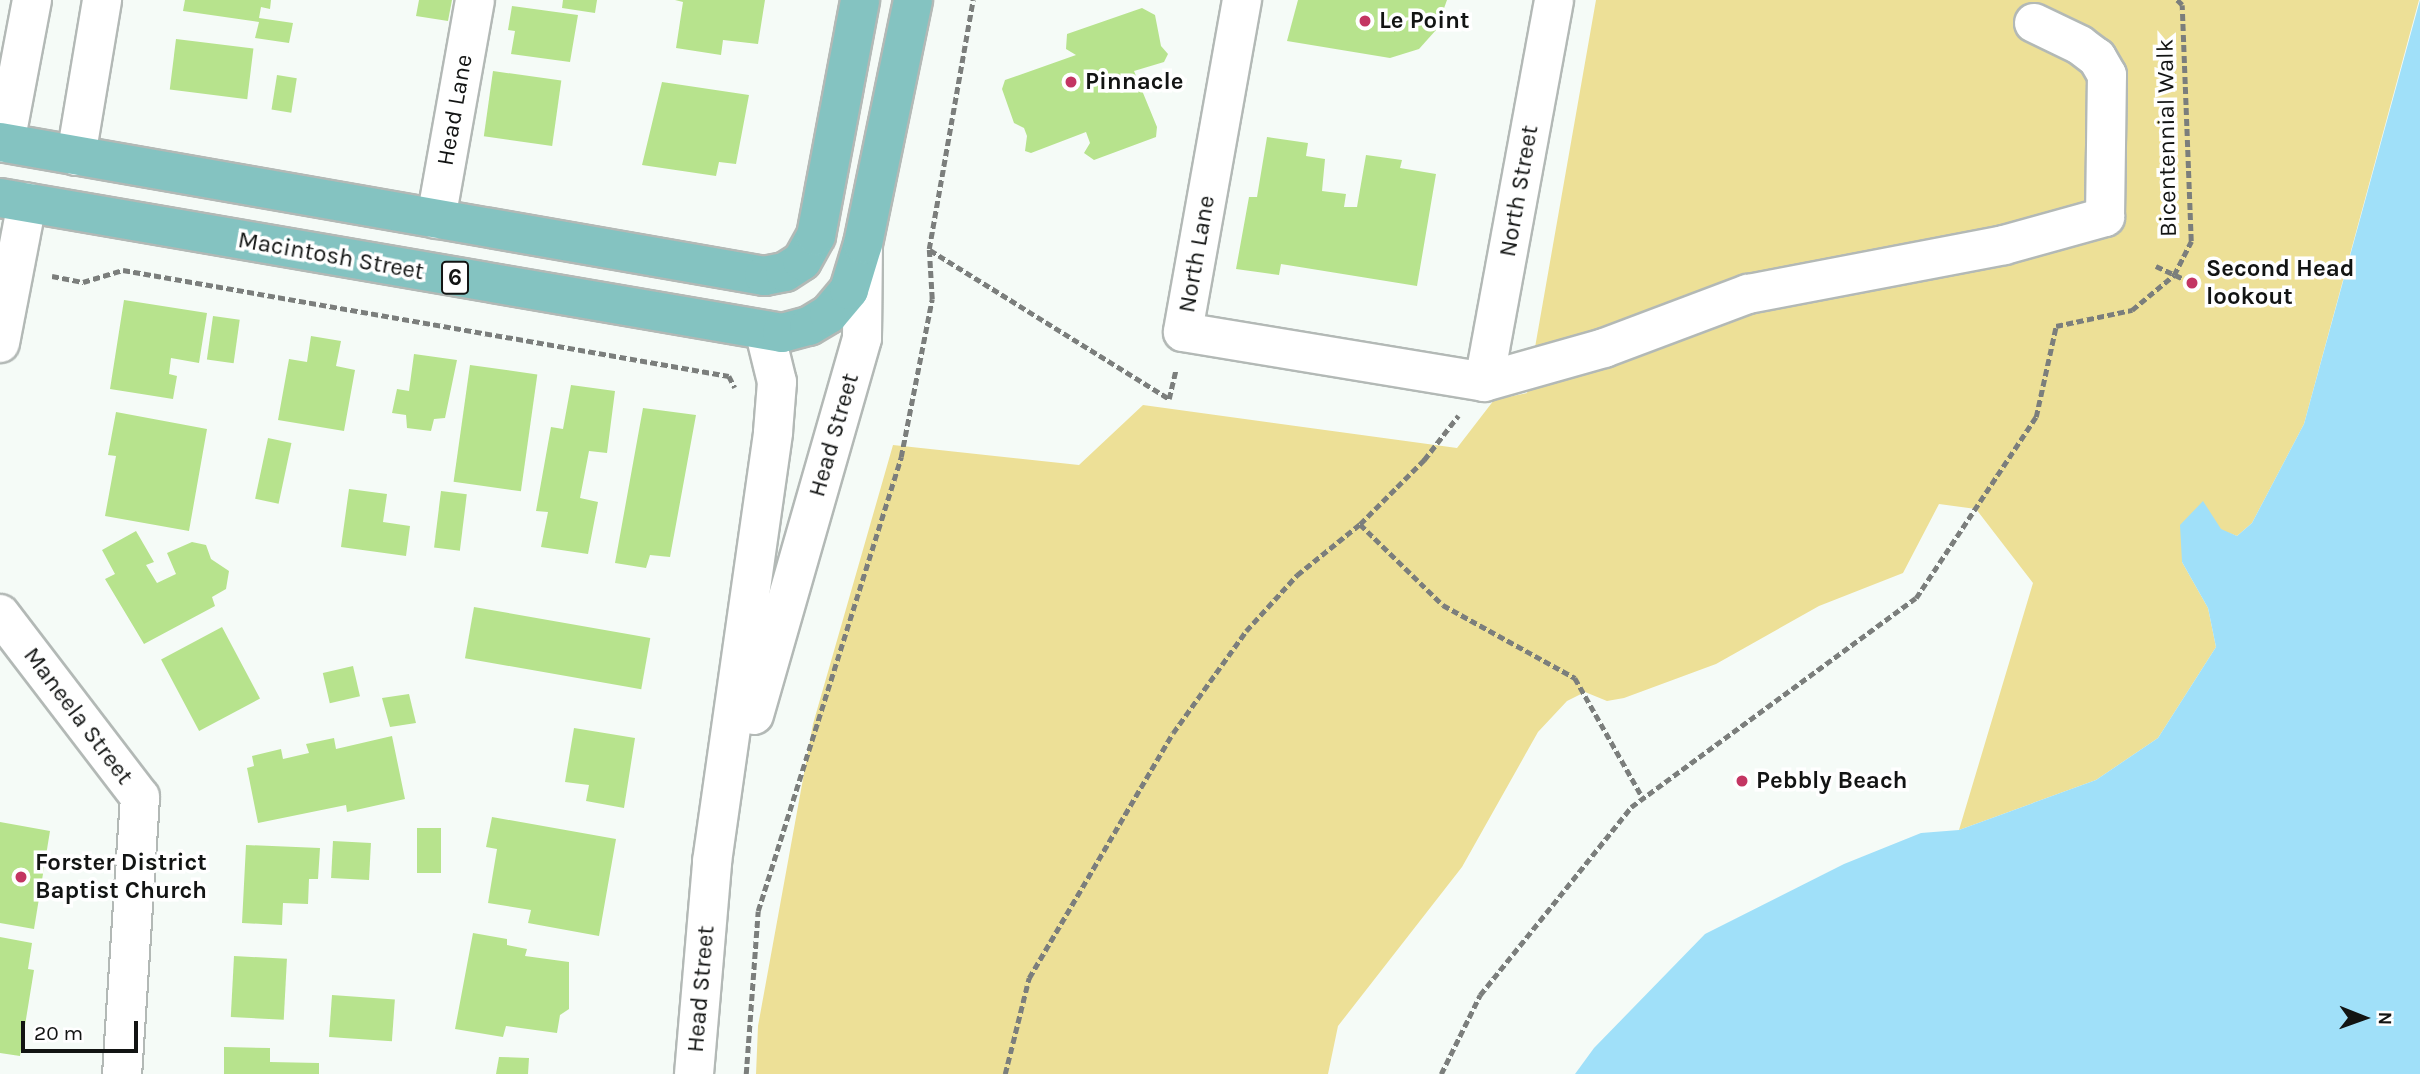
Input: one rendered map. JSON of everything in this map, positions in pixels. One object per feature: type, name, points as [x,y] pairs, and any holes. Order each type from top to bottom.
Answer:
[{"type":"main road","name":"6","points":[[3,143],[764,276],[785,272],[802,261],[816,236],[860,0]]},
{"type":"main road","name":"Head Street","points":[[863,244],[913,0]]},
{"type":"main road","name":"Macintosh Street","points":[[14,200],[765,333],[809,326],[829,314],[849,290],[863,244]]},
{"type":"street","points":[[3,143],[32,0]]},
{"type":"street","points":[[76,156],[102,0]]},
{"type":"street","name":"Head Lane","points":[[436,219],[475,0]]},
{"type":"street","name":"North Lane","points":[[1242,0],[1183,332],[1484,382]]},
{"type":"street","name":"North Street","points":[[1484,382],[1554,0]]},
{"type":"street","points":[[1484,382],[1604,348],[1748,294],[2004,245],[2105,217],[2107,75],[2097,58],[2080,45],[2034,23]]},
{"type":"street","points":[[0,343],[14,200]]},
{"type":"street","name":"Head Street","points":[[712,862],[862,338],[863,244]]},
{"type":"street","name":"Head Street","points":[[694,1074],[712,862],[773,432],[777,382],[765,333]]},
{"type":"street","name":"Maneela Street","points":[[0,614],[140,797],[122,1074]]},
{"type":"path","points":[[746,1074],[758,911],[901,457],[932,299],[929,249],[973,0]]},
{"type":"path","name":"Bicentennial Walk","points":[[1643,798],[1916,598],[2036,418],[2056,326],[2132,310],[2174,275],[2190,241],[2182,5],[2177,0]]},
{"type":"path","points":[[929,249],[1170,399],[1183,332]]},
{"type":"path","points":[[2156,266],[2192,282]]},
{"type":"path","points":[[83,282],[123,270],[729,376],[745,405],[773,432]]},
{"type":"path","points":[[1005,1074],[1029,978],[1173,733],[1263,612],[1297,575],[1360,524],[1424,460],[1484,382]]},
{"type":"path","points":[[1360,524],[1443,605],[1574,678],[1643,798],[1631,807],[1480,995],[1441,1074]]},
{"type":"shaded area","points":[[1596,0],[2419,0],[2304,424],[2252,523],[2237,536],[2221,530],[2182,562],[2208,608],[2216,647],[2158,738],[2096,780],[1959,830],[2033,583],[1976,509],[1939,504],[1903,573],[1819,606],[1716,664],[1624,698],[1607,701],[1585,692],[1567,701],[1538,732],[1462,867],[1338,1026],[1328,1074],[756,1074],[758,1026],[813,724],[893,445],[1079,465],[1143,405],[1457,448],[1494,400],[1527,393]]},
{"type":"water","points":[[2420,0],[2420,1074],[1575,1074],[1594,1048],[1705,934],[1844,864],[1921,833],[1959,830],[2096,780],[2158,738],[2216,647],[2208,608],[2182,562],[2180,525],[2203,501],[2221,529],[2237,536],[2252,523],[2304,424]]},
{"type":"building","points":[[185,0],[271,0],[270,9],[261,7],[259,18],[293,23],[289,43],[255,38],[259,22],[183,11]]},
{"type":"building","points":[[419,0],[452,0],[448,21],[416,16]]},
{"type":"building","points":[[563,0],[597,0],[595,13],[562,8]]},
{"type":"building","points":[[675,0],[765,0],[758,44],[723,40],[721,55],[676,48],[683,2]]},
{"type":"building","name":"Le Point","points":[[1298,0],[1447,0],[1436,30],[1419,49],[1390,58],[1287,41]]},
{"type":"building","points":[[512,6],[578,15],[570,62],[511,54],[515,31],[508,30]]},
{"type":"building","name":"Pinnacle","points":[[1142,8],[1155,15],[1161,46],[1168,54],[1164,62],[1134,71],[1157,127],[1156,137],[1094,160],[1084,153],[1090,143],[1086,132],[1031,153],[1025,151],[1027,136],[1024,128],[1014,123],[1002,89],[1005,80],[1076,55],[1066,49],[1067,34]]},
{"type":"building","points":[[176,39],[253,49],[247,99],[170,90]]},
{"type":"building","points":[[493,71],[561,81],[552,146],[484,136]]},
{"type":"building","points":[[277,75],[297,78],[291,113],[272,110]]},
{"type":"building","points":[[662,82],[749,95],[736,164],[719,162],[716,176],[642,165]]},
{"type":"building","points":[[1267,137],[1308,143],[1306,156],[1325,159],[1322,191],[1346,194],[1344,207],[1357,207],[1366,155],[1402,160],[1400,168],[1436,174],[1417,286],[1281,264],[1279,275],[1236,269],[1249,197],[1257,197]]},
{"type":"building","points":[[124,300],[207,313],[199,363],[171,358],[169,374],[177,376],[173,399],[110,389]]},
{"type":"building","points":[[213,316],[240,320],[234,363],[207,360]]},
{"type":"building","points":[[311,336],[341,341],[336,366],[355,370],[344,431],[278,420],[289,359],[307,362]]},
{"type":"building","points":[[414,354],[457,360],[445,418],[434,419],[431,431],[407,428],[406,415],[392,413],[397,389],[409,391]]},
{"type":"building","points":[[470,365],[537,374],[521,491],[454,482]]},
{"type":"building","points":[[571,385],[615,391],[607,453],[589,451],[580,498],[598,502],[588,554],[541,547],[548,512],[536,511],[551,427],[563,429]]},
{"type":"building","points":[[643,408],[696,415],[670,557],[650,555],[646,568],[615,563]]},
{"type":"building","points":[[116,412],[207,429],[189,531],[105,516],[116,456],[108,455]]},
{"type":"building","points":[[268,438],[291,443],[279,504],[255,499]]},
{"type":"building","points":[[349,489],[387,494],[383,522],[410,526],[406,556],[341,547]]},
{"type":"building","points":[[441,491],[467,494],[460,551],[434,548]]},
{"type":"building","points":[[136,531],[154,562],[146,565],[157,583],[176,574],[167,553],[192,542],[206,545],[211,559],[229,571],[226,589],[212,597],[215,606],[144,644],[105,579],[115,574],[102,550]]},
{"type":"building","points":[[474,607],[650,638],[641,689],[465,658]]},
{"type":"building","points":[[222,627],[260,699],[199,731],[161,659]]},
{"type":"building","points":[[353,666],[360,696],[330,703],[323,673]]},
{"type":"building","points":[[409,694],[416,723],[390,727],[382,698]]},
{"type":"building","points":[[574,728],[635,738],[624,808],[586,801],[589,785],[565,782]]},
{"type":"building","points":[[392,736],[405,799],[347,812],[346,805],[258,823],[247,768],[254,766],[252,756],[281,749],[283,759],[309,753],[306,744],[334,738],[336,749]]},
{"type":"building","points":[[492,817],[616,839],[599,936],[528,923],[531,910],[488,903],[497,849],[486,847]]},
{"type":"building","name":"Forster District Baptist Church","points":[[0,822],[50,831],[34,929],[0,923]]},
{"type":"building","points":[[417,828],[441,828],[441,873],[417,873]]},
{"type":"building","points":[[333,841],[371,843],[369,880],[331,878]]},
{"type":"building","points":[[246,845],[320,848],[318,879],[309,879],[308,904],[283,903],[282,925],[242,923]]},
{"type":"building","points":[[473,933],[507,939],[507,945],[527,949],[525,956],[569,962],[569,1009],[560,1015],[557,1033],[506,1026],[503,1037],[455,1029]]},
{"type":"building","points":[[0,937],[32,943],[28,969],[34,970],[20,1056],[0,1053]]},
{"type":"building","points":[[234,956],[287,959],[284,1020],[231,1017]]},
{"type":"building","points":[[332,995],[395,999],[392,1041],[329,1037]]},
{"type":"building","points":[[224,1047],[270,1048],[270,1062],[319,1063],[319,1074],[224,1074]]},
{"type":"building","points":[[499,1057],[529,1058],[528,1074],[496,1074]]},
{"type":"place","name":"Le Point","points":[[1365,21]]},
{"type":"place","name":"Pinnacle","points":[[1071,82]]},
{"type":"place","name":"Second Head lookout","points":[[2192,283]]},
{"type":"place","name":"Pebbly Beach","points":[[1742,781]]},
{"type":"place","name":"Forster District Baptist Church","points":[[21,877]]}]
